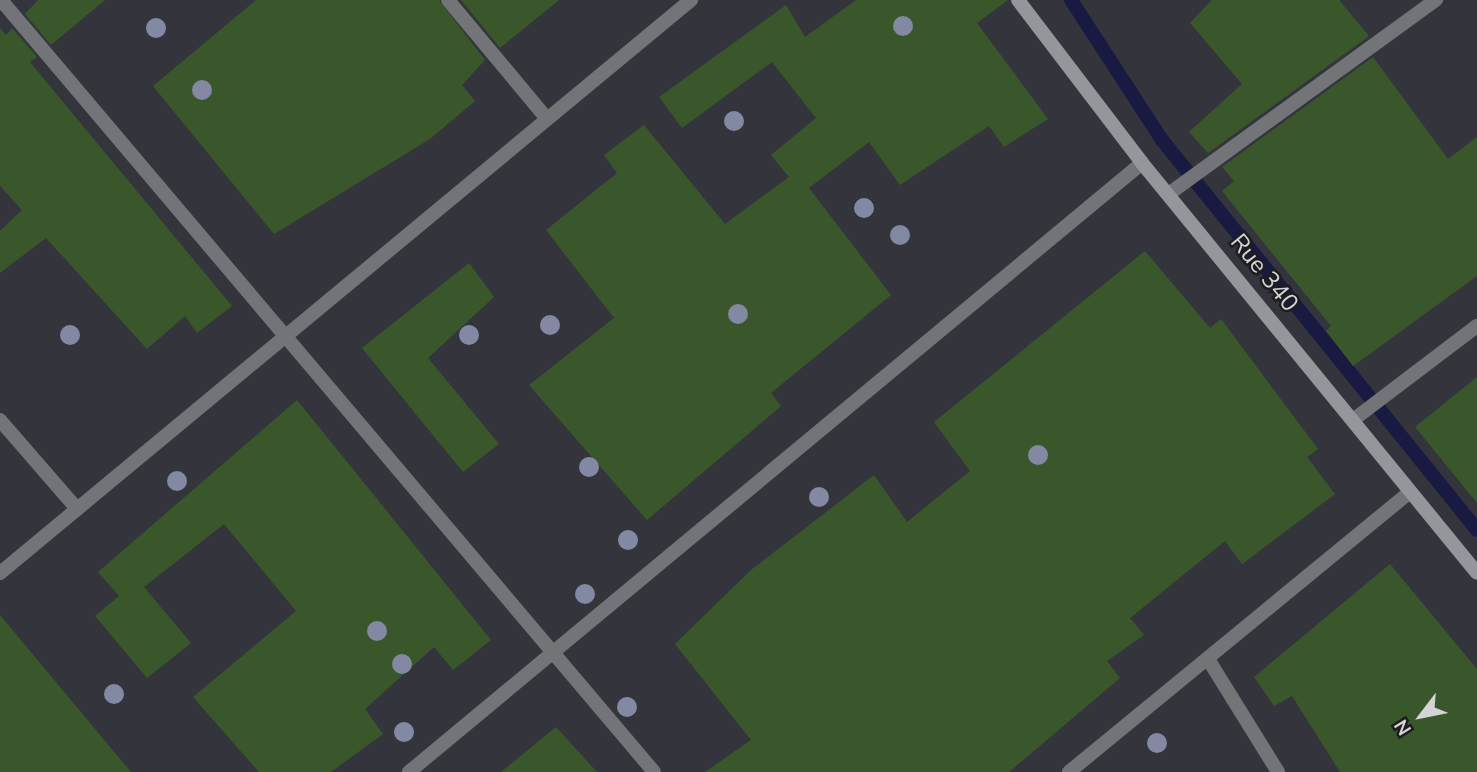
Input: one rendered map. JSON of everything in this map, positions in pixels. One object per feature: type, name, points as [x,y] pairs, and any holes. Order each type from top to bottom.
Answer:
[{"type":"street","points":[[1,0],[654,772]]},
{"type":"street","points":[[448,0],[547,119]]},
{"type":"street","points":[[0,573],[691,0]]},
{"type":"street","name":"Rue 340","points":[[1018,0],[1142,163],[1170,193],[1477,573]]},
{"type":"street","points":[[1170,193],[1436,0]]},
{"type":"street","points":[[409,772],[1142,163]]},
{"type":"street","points":[[1353,420],[1477,326]]},
{"type":"street","points":[[0,420],[77,509]]},
{"type":"street","points":[[1069,772],[1410,492]]},
{"type":"street","points":[[1208,659],[1279,772]]},
{"type":"building","points":[[38,0],[105,0],[51,45],[25,14]]},
{"type":"building","points":[[256,0],[439,0],[485,60],[462,85],[475,101],[430,139],[274,234],[153,86]]},
{"type":"building","points":[[461,0],[559,0],[500,48]]},
{"type":"building","points":[[856,0],[1008,0],[977,23],[1048,119],[1004,147],[989,126],[900,185],[869,142],[809,188],[891,295],[771,393],[781,406],[647,520],[529,385],[614,318],[546,230],[617,173],[604,155],[644,125],[725,224],[789,177],[771,155],[816,118],[772,62],[682,128],[659,97],[786,5],[805,37]]},
{"type":"building","points":[[1212,0],[1339,0],[1369,36],[1208,153],[1189,132],[1242,84],[1190,23]]},
{"type":"building","points":[[0,28],[6,35],[12,28],[37,57],[30,62],[232,306],[197,333],[185,316],[147,349],[46,238],[0,273],[0,231],[22,210],[0,186]]},
{"type":"building","points":[[1373,57],[1448,159],[1477,137],[1477,276],[1353,366],[1326,331],[1331,326],[1222,191],[1234,181],[1222,167]]},
{"type":"building","points":[[1145,251],[1210,328],[1221,319],[1318,449],[1307,457],[1335,494],[1242,564],[1225,541],[1130,618],[1144,635],[1107,661],[1120,678],[1009,772],[705,772],[751,740],[675,644],[751,570],[874,475],[907,522],[970,471],[934,422]]},
{"type":"building","points":[[469,263],[494,297],[428,358],[499,444],[463,472],[362,348]]},
{"type":"building","points":[[1477,377],[1477,503],[1415,427]]},
{"type":"building","points":[[297,400],[491,640],[453,670],[434,647],[365,709],[383,734],[331,772],[259,772],[193,697],[296,611],[224,524],[144,587],[191,643],[147,678],[95,616],[119,596],[98,572]]},
{"type":"building","points":[[1390,564],[1477,669],[1477,772],[1340,772],[1292,696],[1274,706],[1254,677]]},
{"type":"building","points":[[0,615],[131,772],[0,772]]},
{"type":"building","points":[[556,727],[597,772],[501,772]]},
{"type":"waterway","points":[[1071,0],[1162,140],[1477,530]]}]
